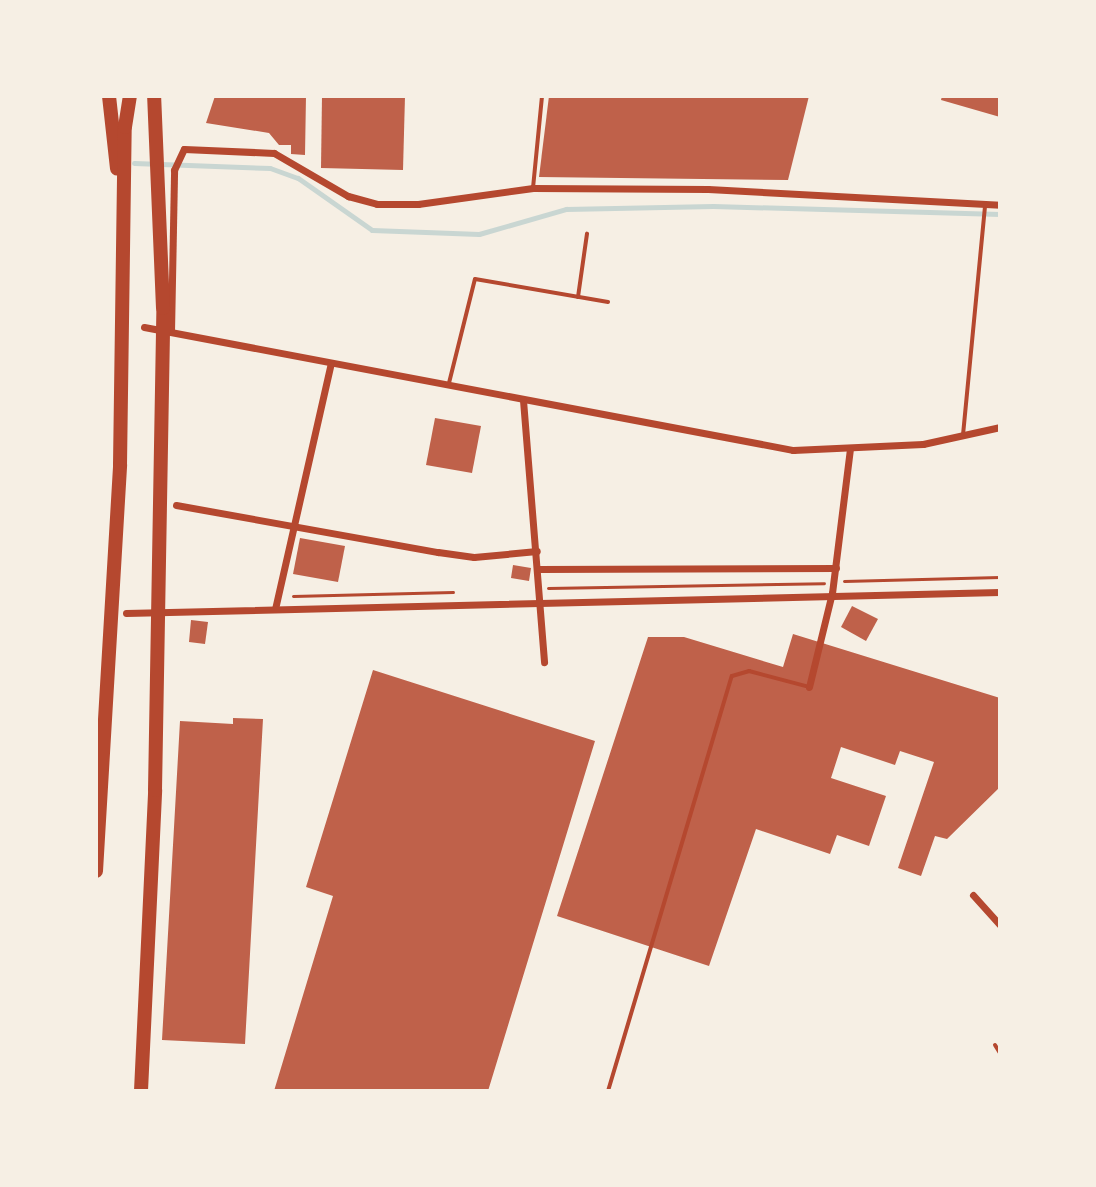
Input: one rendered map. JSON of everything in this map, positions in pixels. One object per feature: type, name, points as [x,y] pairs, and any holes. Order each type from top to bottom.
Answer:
[{"type":"highway","points":[[109,96],[123,205]]},
{"type":"highway","points":[[96,871],[120,465],[123,205],[130,96]]},
{"type":"highway","points":[[141,1091],[155,790],[163,308],[154,96]]},
{"type":"street","points":[[171,332],[174,170],[177,154],[196,148],[274,153],[348,196],[377,204],[418,204],[533,188],[708,189],[985,208],[1000,205]]},
{"type":"street","points":[[144,327],[793,450],[850,449],[963,435],[1000,427]]},
{"type":"street","points":[[275,609],[331,363]]},
{"type":"street","points":[[523,400],[539,569],[544,662]]},
{"type":"street","points":[[809,687],[832,593],[850,449]]},
{"type":"street","points":[[176,505],[474,557],[537,551]]},
{"type":"street","points":[[539,569],[836,568]]},
{"type":"street","points":[[126,613],[832,593],[1000,592]]},
{"type":"street","points":[[973,895],[1000,925]]},
{"type":"lane","points":[[533,188],[542,96]]},
{"type":"lane","points":[[963,435],[985,208]]},
{"type":"lane","points":[[578,297],[587,234]]},
{"type":"lane","points":[[448,386],[475,279],[608,302]]},
{"type":"lane","points":[[608,1091],[732,676],[749,671],[809,687]]},
{"type":"lane","points":[[995,1045],[1000,1053]]},
{"type":"path","points":[[840,582],[1000,577]]},
{"type":"path","points":[[546,589],[594,584],[827,583]]},
{"type":"path","points":[[285,597],[466,593]]},
{"type":"building","points":[[215,96],[306,96],[305,155],[291,154],[291,145],[279,145],[269,133],[206,123]]},
{"type":"building","points":[[322,96],[405,96],[403,170],[321,168]]},
{"type":"building","points":[[549,96],[809,96],[788,180],[539,177]]},
{"type":"building","points":[[942,96],[1000,96],[1000,117],[941,100]]},
{"type":"building","points":[[435,418],[481,426],[472,473],[426,465]]},
{"type":"building","points":[[300,538],[345,546],[338,582],[293,574]]},
{"type":"building","points":[[513,565],[531,568],[529,581],[511,578]]},
{"type":"building","points":[[852,606],[878,619],[866,641],[841,627]]},
{"type":"building","points":[[191,620],[208,622],[205,644],[189,642]]},
{"type":"building","points":[[793,634],[1000,698],[1000,787],[947,839],[935,836],[921,876],[898,868],[934,762],[900,751],[895,765],[841,747],[831,778],[886,796],[869,846],[837,835],[830,854],[756,829],[709,966],[557,916],[648,637],[684,637],[783,667]]},
{"type":"building","points":[[373,670],[595,741],[488,1091],[274,1091],[333,896],[306,887]]},
{"type":"building","points":[[233,718],[263,719],[245,1044],[162,1040],[180,721],[233,724]]},
{"type":"waterway","points":[[134,163],[270,168],[298,178],[372,230],[479,234],[566,209],[713,206],[1000,214]]}]
